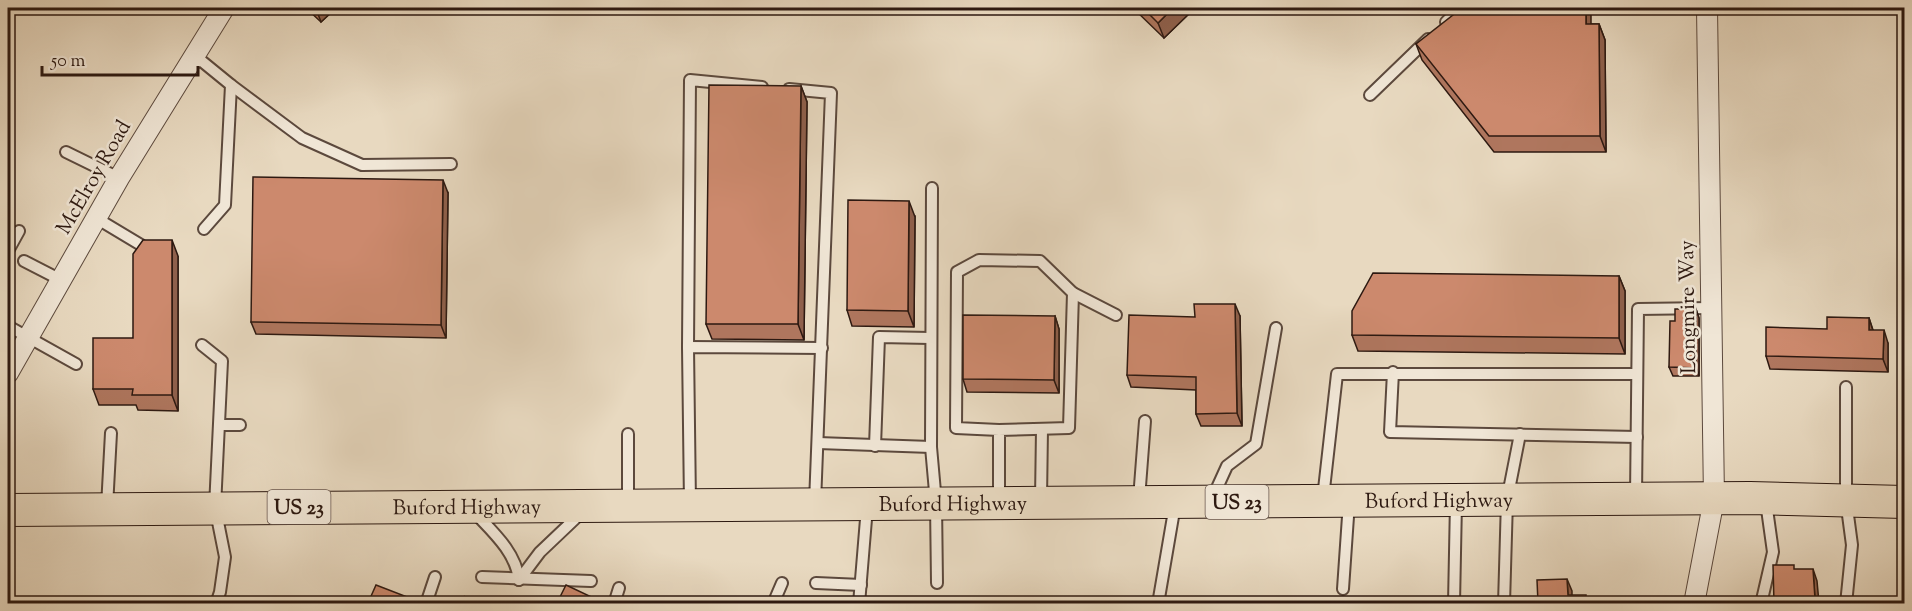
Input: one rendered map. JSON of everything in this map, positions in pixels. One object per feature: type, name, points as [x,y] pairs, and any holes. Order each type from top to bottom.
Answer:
[{"type":"main road","name":"Buford Highway","points":[[8,510],[107,507],[1041,502],[1903,500]]},
{"type":"street","name":"McElroy Road","points":[[8,373],[119,178],[224,8]]},
{"type":"street","name":"Longmire Way","points":[[1694,603],[1713,499],[1707,8]]},
{"type":"lane","points":[[1370,94],[1461,8]]},
{"type":"lane","points":[[194,54],[302,138],[362,165],[451,164]]},
{"type":"lane","points":[[690,505],[688,347],[690,80],[831,93],[815,504]]},
{"type":"lane","points":[[204,229],[225,205],[231,85]]},
{"type":"lane","points":[[66,152],[119,178]]},
{"type":"lane","points":[[932,188],[931,447],[936,503],[937,583]]},
{"type":"lane","points":[[96,218],[141,245]]},
{"type":"lane","points":[[8,251],[19,231]]},
{"type":"lane","points":[[1073,293],[1069,428],[999,430],[956,428],[957,272],[979,260],[1040,261],[1073,293],[1116,315]]},
{"type":"lane","points":[[24,261],[61,280]]},
{"type":"lane","points":[[1636,499],[1638,309],[1711,308]]},
{"type":"lane","points":[[8,327],[76,364]]},
{"type":"lane","points":[[1210,502],[1227,466],[1256,444],[1276,328]]},
{"type":"lane","points":[[875,446],[879,337],[930,338]]},
{"type":"lane","points":[[202,345],[222,361],[215,507],[225,557],[216,603]]},
{"type":"lane","points":[[688,347],[822,348]]},
{"type":"lane","points":[[1343,589],[1336,501],[1337,374],[1393,372],[1637,374]]},
{"type":"lane","points":[[1393,372],[1390,432],[1636,437]]},
{"type":"lane","points":[[1846,387],[1846,500],[1852,545],[1846,603]]},
{"type":"lane","points":[[1139,502],[1145,421]]},
{"type":"lane","points":[[220,425],[240,425]]},
{"type":"lane","points":[[1041,502],[1042,429]]},
{"type":"lane","points":[[999,430],[999,503]]},
{"type":"lane","points":[[107,507],[111,433]]},
{"type":"lane","points":[[628,434],[628,505]]},
{"type":"lane","points":[[1504,603],[1507,500],[1521,434]]},
{"type":"lane","points":[[818,443],[931,447]]},
{"type":"lane","points":[[1761,603],[1773,552],[1766,499]]},
{"type":"lane","points":[[1454,603],[1456,500]]},
{"type":"lane","points":[[1158,603],[1175,502]]},
{"type":"lane","points":[[859,603],[868,504]]},
{"type":"lane","points":[[519,580],[540,552],[590,505]]},
{"type":"lane","points":[[468,506],[508,551],[518,569],[519,580]]},
{"type":"lane","points":[[426,603],[435,577]]},
{"type":"lane","points":[[482,577],[519,580],[591,580]]},
{"type":"lane","points":[[773,603],[783,583]]},
{"type":"lane","points":[[816,583],[861,585]]},
{"type":"lane","points":[[614,603],[620,588]]},
{"type":"building","points":[[312,8],[324,8],[318,14]]},
{"type":"building","points":[[1143,8],[1173,8],[1158,23]]},
{"type":"building","points":[[1462,8],[1586,8],[1586,24],[1599,24],[1600,136],[1489,136],[1416,44]]},
{"type":"building","points":[[709,85],[801,86],[798,324],[706,324]]},
{"type":"building","points":[[253,177],[443,180],[441,325],[251,322]]},
{"type":"building","points":[[848,200],[909,201],[908,311],[847,310]]},
{"type":"building","points":[[143,240],[172,240],[172,395],[132,395],[133,389],[93,389],[93,338],[133,338],[133,254]]},
{"type":"building","points":[[1373,273],[1619,276],[1619,338],[1352,335],[1352,311]]},
{"type":"building","points":[[1194,304],[1235,304],[1237,413],[1196,414],[1196,377],[1127,375],[1129,315],[1195,317]]},
{"type":"building","points":[[1675,309],[1696,309],[1696,368],[1669,367],[1670,321],[1675,321]]},
{"type":"building","points":[[963,315],[1055,316],[1054,380],[963,379]]},
{"type":"building","points":[[1827,317],[1869,318],[1869,330],[1884,330],[1883,359],[1766,356],[1766,327],[1827,329]]},
{"type":"building","points":[[1773,565],[1794,565],[1794,569],[1813,569],[1815,599],[1821,599],[1821,603],[1774,603]]},
{"type":"building","points":[[1567,579],[1568,595],[1586,595],[1586,603],[1538,603],[1537,580]]},
{"type":"building","points":[[376,585],[407,597],[464,597],[460,603],[368,603]]},
{"type":"building","points":[[566,585],[600,601],[599,603],[557,603]]},
{"type":"building","points":[[989,597],[996,603],[983,603]]},
{"type":"building","points":[[245,598],[273,598],[272,603],[245,603]]},
{"type":"building","points":[[705,598],[716,603],[703,603]]},
{"type":"building","points":[[8,599],[72,599],[72,603],[8,603]]}]
